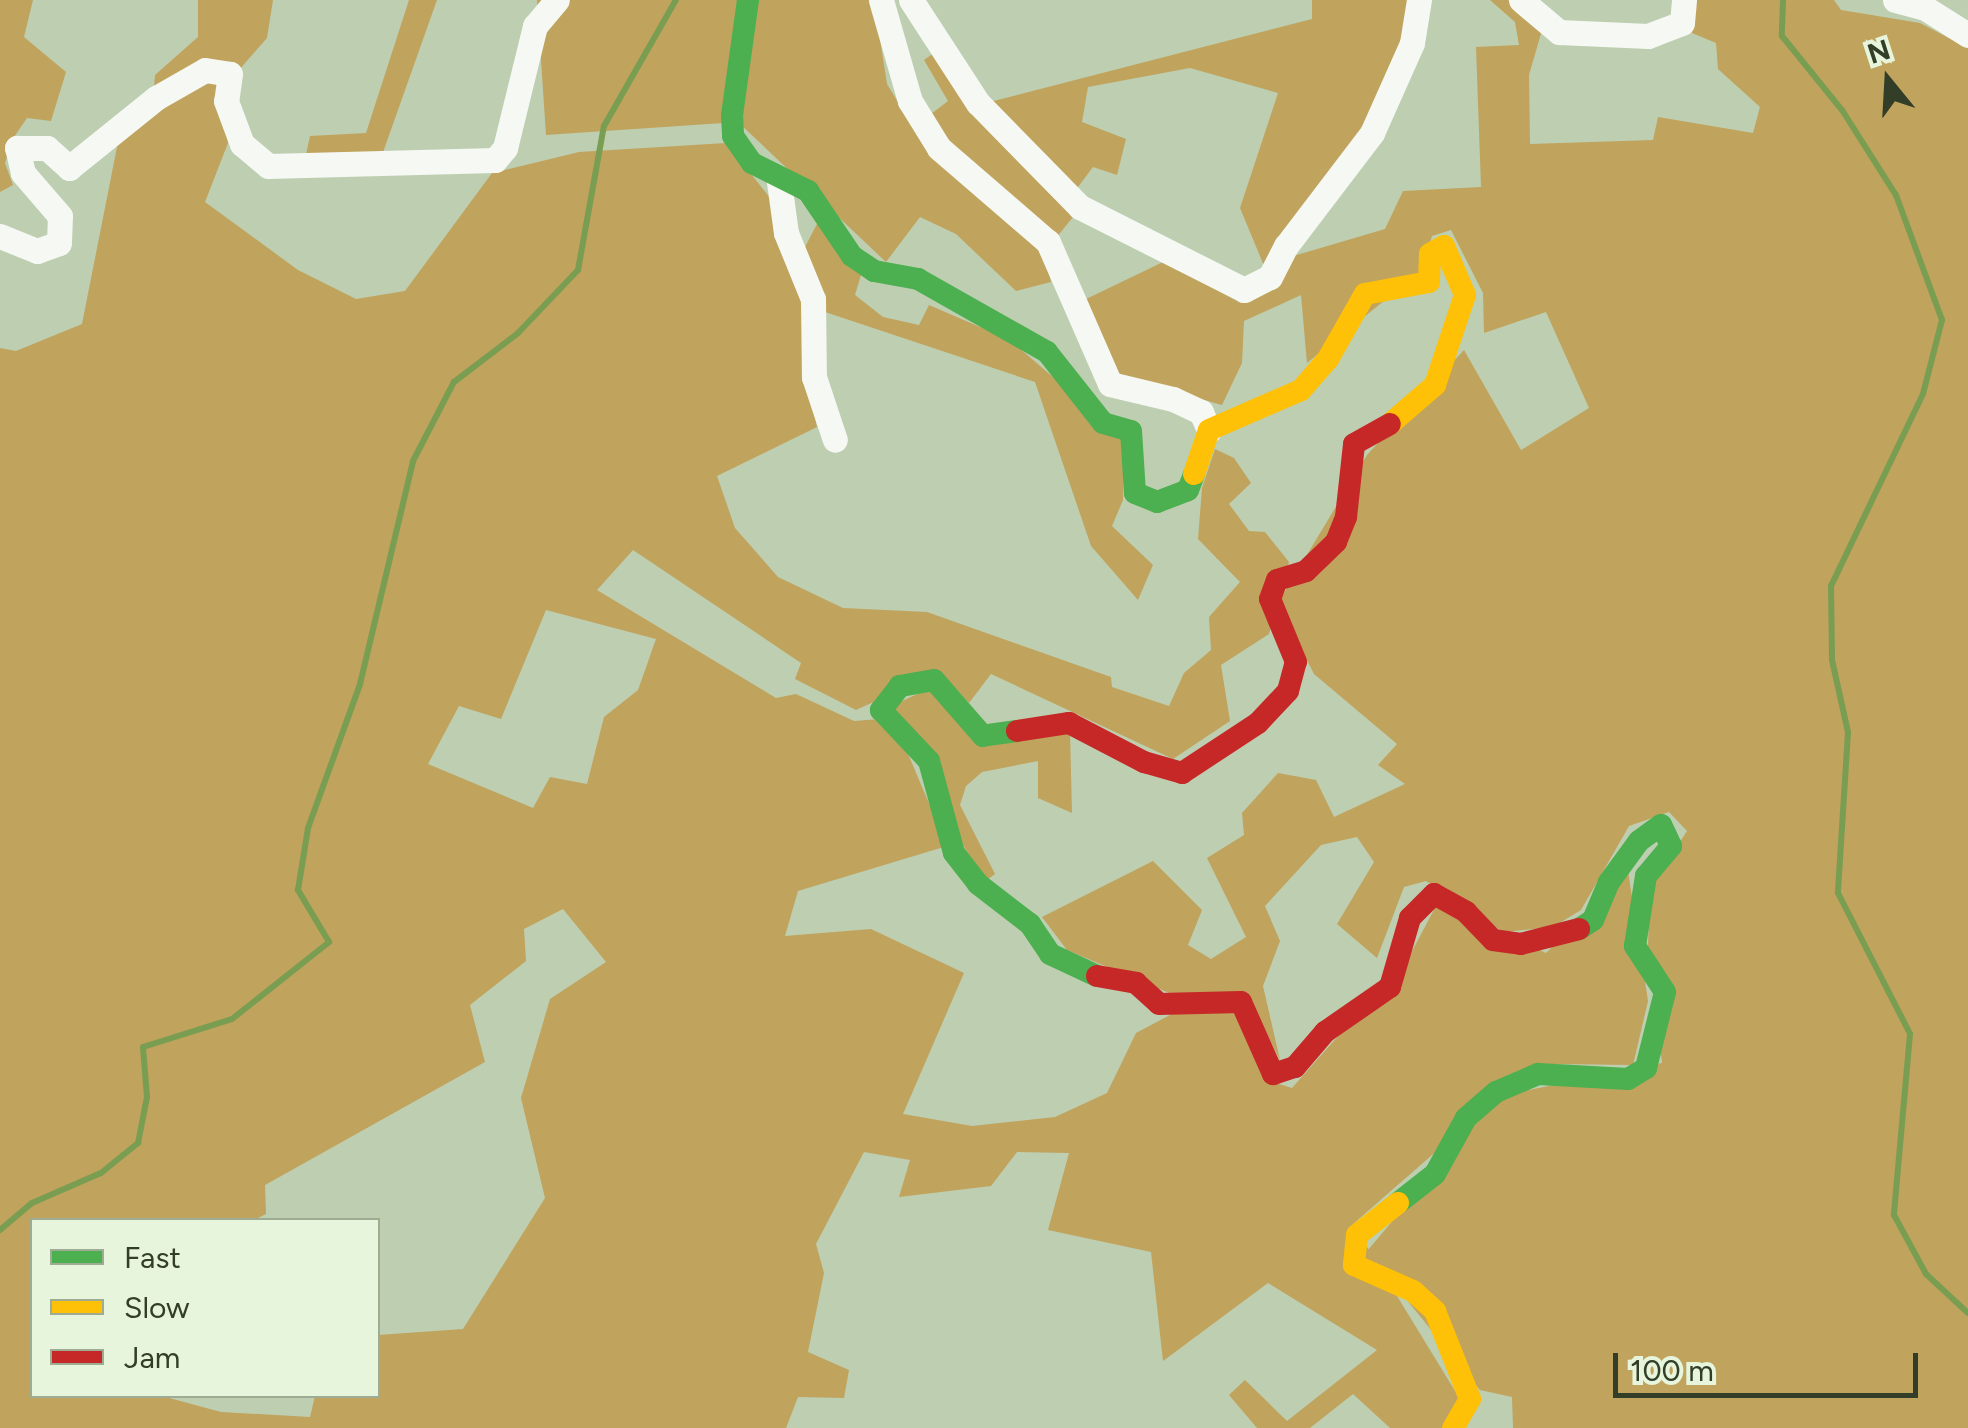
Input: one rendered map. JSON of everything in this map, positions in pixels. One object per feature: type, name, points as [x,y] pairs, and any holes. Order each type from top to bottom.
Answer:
[{"type":"street","points":[[0,236],[38,251],[59,242],[60,216],[23,173],[17,148],[47,148],[69,168],[156,98],[205,70],[230,74],[226,101],[242,144],[268,166],[495,160],[505,148],[536,26],[557,0]]},
{"type":"street","points":[[748,0],[733,136],[752,163],[779,182],[808,191],[852,256],[874,271],[918,279],[1046,352],[1103,423],[1132,431],[1135,493],[1157,502],[1188,490],[1209,430],[1200,412],[1173,399],[1110,384],[1048,242],[940,148],[910,101],[881,0]]},
{"type":"street","points":[[912,0],[978,103],[1080,206],[1244,290],[1270,277],[1286,246],[1372,133],[1412,43],[1420,0]]},
{"type":"street","points":[[1521,0],[1559,32],[1648,36],[1682,23],[1684,0]]},
{"type":"street","points":[[1895,0],[1925,8],[1968,35]]},
{"type":"street","points":[[779,182],[786,233],[812,299],[814,377],[834,440]]},
{"type":"street","points":[[1209,430],[1301,390],[1328,359],[1364,294],[1429,282],[1430,254],[1444,246],[1464,295],[1436,385],[1407,414],[1354,444],[1346,474],[1346,517],[1336,542],[1306,570],[1278,580],[1270,599],[1296,662],[1288,692],[1258,723],[1182,773],[1144,762],[1069,723],[983,736],[934,680],[900,686],[881,710],[929,761],[954,853],[978,884],[1030,924],[1050,954],[1081,974],[1136,983],[1159,1004],[1241,1002],[1273,1074],[1294,1067],[1325,1032],[1390,986],[1410,918],[1434,894],[1493,940],[1521,944],[1570,934],[1593,920],[1609,882],[1640,841],[1662,825],[1671,846],[1646,876],[1635,946],[1665,992],[1646,1068],[1628,1079],[1538,1074],[1496,1092],[1466,1118],[1434,1174],[1357,1235],[1354,1265],[1413,1290],[1435,1312],[1470,1399],[1453,1428]]},
{"type":"shaded area","points":[[0,0],[33,0],[24,37],[66,72],[51,121],[27,118],[14,137],[5,163],[13,185],[0,192]]},
{"type":"shaded area","points":[[198,0],[273,0],[267,38],[239,70],[154,88],[155,75],[198,37]]},
{"type":"shaded area","points":[[409,0],[437,0],[382,155],[305,159],[310,136],[366,133]]},
{"type":"shaded area","points":[[537,0],[874,0],[887,84],[931,157],[1044,246],[1051,282],[1016,291],[956,234],[920,217],[886,262],[738,122],[546,135]]},
{"type":"shaded area","points":[[1312,0],[1413,0],[1407,43],[1368,131],[1267,273],[1240,208],[1278,93],[1190,68],[1088,87],[1082,122],[1126,139],[1117,175],[1093,167],[1075,191],[986,103],[1312,19]]},
{"type":"shaded area","points":[[1490,0],[1508,0],[1542,30],[1529,75],[1530,144],[1653,140],[1658,117],[1753,133],[1760,107],[1718,69],[1716,43],[1692,33],[1694,0],[1834,0],[1841,10],[1920,23],[1968,48],[1968,1428],[1513,1428],[1512,1397],[1480,1390],[1367,1251],[1499,1096],[1662,1063],[1648,946],[1650,888],[1687,831],[1669,812],[1629,826],[1581,910],[1553,927],[1503,932],[1426,881],[1404,887],[1377,958],[1337,924],[1374,862],[1357,837],[1321,845],[1265,906],[1280,941],[1263,986],[1280,1060],[1247,994],[1174,995],[1067,950],[1042,917],[1153,861],[1202,910],[1188,945],[1211,959],[1246,937],[1207,858],[1244,835],[1242,813],[1278,773],[1316,780],[1334,817],[1405,784],[1378,765],[1397,744],[1314,674],[1278,603],[1367,455],[1464,350],[1521,450],[1589,408],[1546,312],[1484,333],[1483,293],[1451,230],[1432,236],[1421,271],[1307,363],[1301,295],[1244,321],[1242,363],[1222,405],[1115,375],[1082,301],[1163,262],[1241,303],[1279,284],[1290,257],[1385,229],[1403,191],[1481,187],[1476,47],[1519,45],[1515,22]]},
{"type":"shaded area","points":[[938,50],[1077,212],[1056,238],[943,142],[931,114],[948,101],[924,60]]},
{"type":"shaded area","points":[[221,81],[228,143],[205,202],[298,270],[356,299],[405,291],[492,173],[579,152],[726,143],[771,199],[803,298],[802,356],[817,427],[717,476],[735,528],[778,577],[843,608],[927,612],[1111,677],[1112,687],[1169,706],[1184,673],[1211,650],[1209,617],[1240,582],[1198,539],[1202,488],[1215,449],[1234,458],[1251,483],[1229,504],[1249,531],[1265,532],[1289,562],[1269,634],[1221,665],[1230,721],[1173,759],[991,674],[969,703],[940,672],[856,710],[795,679],[801,663],[633,550],[597,590],[776,698],[796,694],[854,721],[880,719],[906,749],[947,846],[798,891],[785,936],[871,929],[964,973],[903,1114],[972,1126],[1055,1117],[1107,1093],[1136,1033],[1185,1007],[1238,1008],[1270,1081],[1292,1088],[1410,955],[1437,904],[1546,953],[1628,871],[1648,1001],[1633,1065],[1557,1064],[1447,1142],[1353,1224],[1460,1399],[1443,1428],[1390,1428],[1353,1394],[1310,1428],[1257,1428],[1229,1395],[1245,1380],[1287,1421],[1377,1350],[1268,1283],[1163,1361],[1151,1252],[1048,1230],[1069,1153],[1017,1152],[991,1186],[899,1197],[910,1160],[864,1152],[816,1244],[824,1273],[808,1352],[849,1370],[844,1398],[798,1397],[786,1428],[0,1428],[0,348],[16,351],[82,324],[118,142],[184,87]],"holes":[[[546,610],[656,639],[638,690],[604,717],[587,784],[550,777],[533,808],[428,764],[459,706],[501,719]],[[563,909],[606,962],[550,999],[521,1098],[545,1198],[463,1329],[380,1335],[380,1398],[315,1398],[310,1417],[221,1412],[169,1398],[30,1398],[30,1218],[258,1218],[266,1214],[265,1185],[485,1062],[470,1005],[526,961],[524,929]]]},
{"type":"shaded area","points":[[818,222],[861,275],[855,295],[883,317],[919,325],[929,305],[1010,340],[1125,439],[1123,500],[1112,526],[1153,565],[1138,600],[1091,546],[1035,382],[822,311],[804,249]]},
{"type":"shaded area","points":[[933,687],[984,744],[1070,731],[1072,813],[1038,798],[1038,761],[982,772],[966,786],[960,805],[995,874],[983,883],[891,706]]},
{"type":"waterway","points":[[0,1230],[32,1203],[101,1173],[138,1143],[147,1097],[143,1047],[232,1019],[329,942],[298,890],[308,828],[360,684],[413,461],[454,382],[518,333],[578,270],[604,126],[676,0]]},
{"type":"waterway","points":[[1783,0],[1782,36],[1842,110],[1896,195],[1942,320],[1923,394],[1831,586],[1832,660],[1848,732],[1838,893],[1910,1034],[1894,1215],[1926,1274],[1968,1313]]},
{"type":"traffic: fast","points":[[748,0],[732,115],[733,136],[752,163],[808,191],[852,256],[874,271],[918,279],[1047,352],[1103,423],[1131,431],[1135,493],[1157,502],[1188,490],[1194,474]]},
{"type":"traffic: fast","points":[[1017,731],[983,736],[934,680],[900,686],[881,710],[929,761],[954,853],[978,884],[1030,924],[1050,954],[1097,976]]},
{"type":"traffic: fast","points":[[1398,1203],[1435,1174],[1466,1118],[1496,1092],[1538,1074],[1628,1079],[1646,1068],[1665,992],[1635,946],[1646,876],[1671,846],[1661,825],[1639,841],[1609,882],[1593,920],[1579,929]]},
{"type":"traffic: slow","points":[[1194,474],[1209,430],[1301,390],[1328,359],[1365,294],[1429,282],[1430,254],[1444,246],[1465,295],[1435,385],[1390,424]]},
{"type":"traffic: slow","points":[[1398,1203],[1357,1235],[1354,1265],[1413,1291],[1435,1311],[1470,1399],[1453,1428]]},
{"type":"traffic: jam","points":[[1017,731],[1069,723],[1144,762],[1182,773],[1258,723],[1288,691],[1296,662],[1270,599],[1277,580],[1306,571],[1336,542],[1346,517],[1354,444],[1390,424]]},
{"type":"traffic: jam","points":[[1097,976],[1136,983],[1159,1004],[1241,1002],[1273,1074],[1295,1067],[1325,1032],[1390,987],[1410,918],[1434,894],[1466,912],[1493,940],[1521,944],[1579,929]]}]
